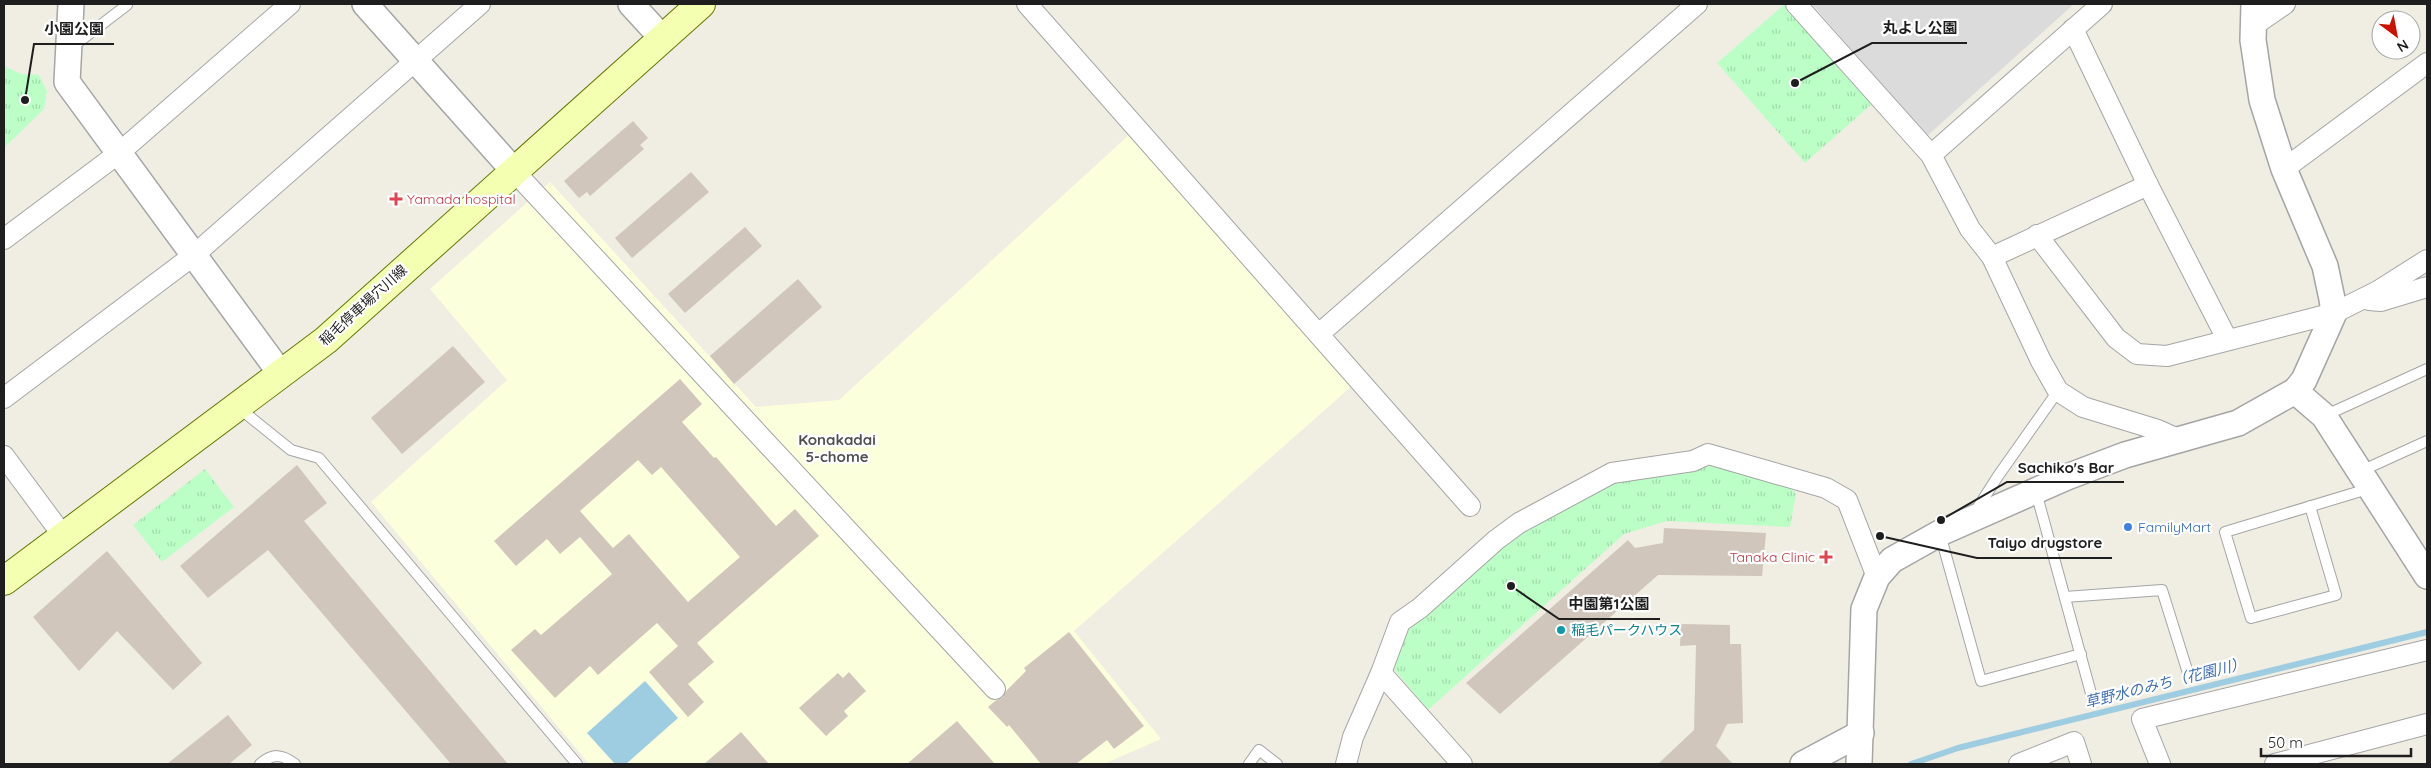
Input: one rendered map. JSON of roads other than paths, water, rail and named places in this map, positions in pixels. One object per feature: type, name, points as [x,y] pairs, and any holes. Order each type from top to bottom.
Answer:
[{"type":"main road","name":"稲毛停車場穴川線","points":[[4,581],[326,340],[701,4]]},
{"type":"street","points":[[71,4],[67,82],[281,374]]},
{"type":"street","points":[[4,238],[119,153],[290,4]]},
{"type":"street","points":[[365,4],[514,171],[995,689]]},
{"type":"street","points":[[4,398],[194,255],[480,4]]},
{"type":"street","points":[[631,4],[663,39]]},
{"type":"street","points":[[1027,4],[1470,506]]},
{"type":"street","points":[[1319,334],[1697,4]]},
{"type":"street","points":[[1796,4],[1931,155],[1970,229],[1992,258],[2058,392],[2083,407],[2158,430],[2178,439]]},
{"type":"street","points":[[1931,155],[2102,4]]},
{"type":"street","points":[[1859,762],[1864,609],[1877,577],[1892,560],[1940,533],[2067,477],[2125,455],[2238,423],[2295,391],[2307,373],[2334,313],[2325,266],[2284,170],[2262,100],[2253,40],[2253,15],[2285,4]]},
{"type":"street","points":[[2073,29],[2148,185],[2227,339]]},
{"type":"street","points":[[2284,170],[2427,62]]},
{"type":"street","points":[[1992,258],[2037,235],[2148,185]]},
{"type":"street","points":[[2037,235],[2116,338],[2137,354],[2167,356],[2227,339],[2334,313],[2361,300],[2427,260]]},
{"type":"street","points":[[2361,300],[2381,301],[2427,287]]},
{"type":"street","points":[[2295,391],[2324,416],[2427,576]]},
{"type":"street","points":[[1346,764],[1353,736],[1381,673],[1400,622],[1420,608],[1496,540],[1519,523],[1612,473],[1693,461],[1708,454],[1826,488],[1847,500],[1877,577]]},
{"type":"street","points":[[4,456],[64,536]]},
{"type":"street","points":[[2160,764],[2142,719],[2427,650]]},
{"type":"street","points":[[1381,673],[1462,764]]},
{"type":"street","points":[[2275,764],[2427,724]]},
{"type":"street","points":[[1803,764],[1861,733]]},
{"type":"street","points":[[2019,764],[2074,742],[2081,764]]},
{"type":"lane","points":[[69,50],[127,5]]},
{"type":"lane","points":[[2324,416],[2427,369]]},
{"type":"lane","points":[[1970,520],[1998,476],[2058,392]]},
{"type":"lane","points":[[237,407],[291,450],[319,458],[577,764]]},
{"type":"lane","points":[[2310,506],[2336,595],[2251,618],[2225,532],[2310,506],[2366,480],[2427,441]]},
{"type":"lane","points":[[2036,492],[2092,697]]},
{"type":"lane","points":[[1940,533],[1981,681],[2081,654]]},
{"type":"lane","points":[[2065,596],[2162,590],[2188,674]]},
{"type":"lane","points":[[1249,764],[1259,750],[1277,764]]},
{"type":"lane","points":[[260,764],[273,755],[284,757],[294,764]]},
{"type":"water","points":[[645,681],[678,718],[626,764],[615,764],[587,733]]},
{"type":"waterway","name":"草野水のみち（花園川）","points":[[1911,764],[1958,748],[2427,632]]},
{"type":"place","name":"丸よし公園","points":[[1795,83]]},
{"type":"place","name":"小園公園","points":[[25,100]]},
{"type":"place","name":"Yamada hospital","points":[[396,199]]},
{"type":"place","name":"Sachiko's Bar","points":[[1941,520]]},
{"type":"place","name":"FamilyMart","points":[[2128,527]]},
{"type":"place","name":"Taiyo drugstore","points":[[1880,536]]},
{"type":"place","name":"Tanaka Clinic","points":[[1826,557]]},
{"type":"place","name":"中園第1公園","points":[[1511,586]]},
{"type":"place","name":"稲毛パークハウス","points":[[1561,630]]},
{"type":"district","name":"Konakadai 5-chome","points":[[837,448]]}]
